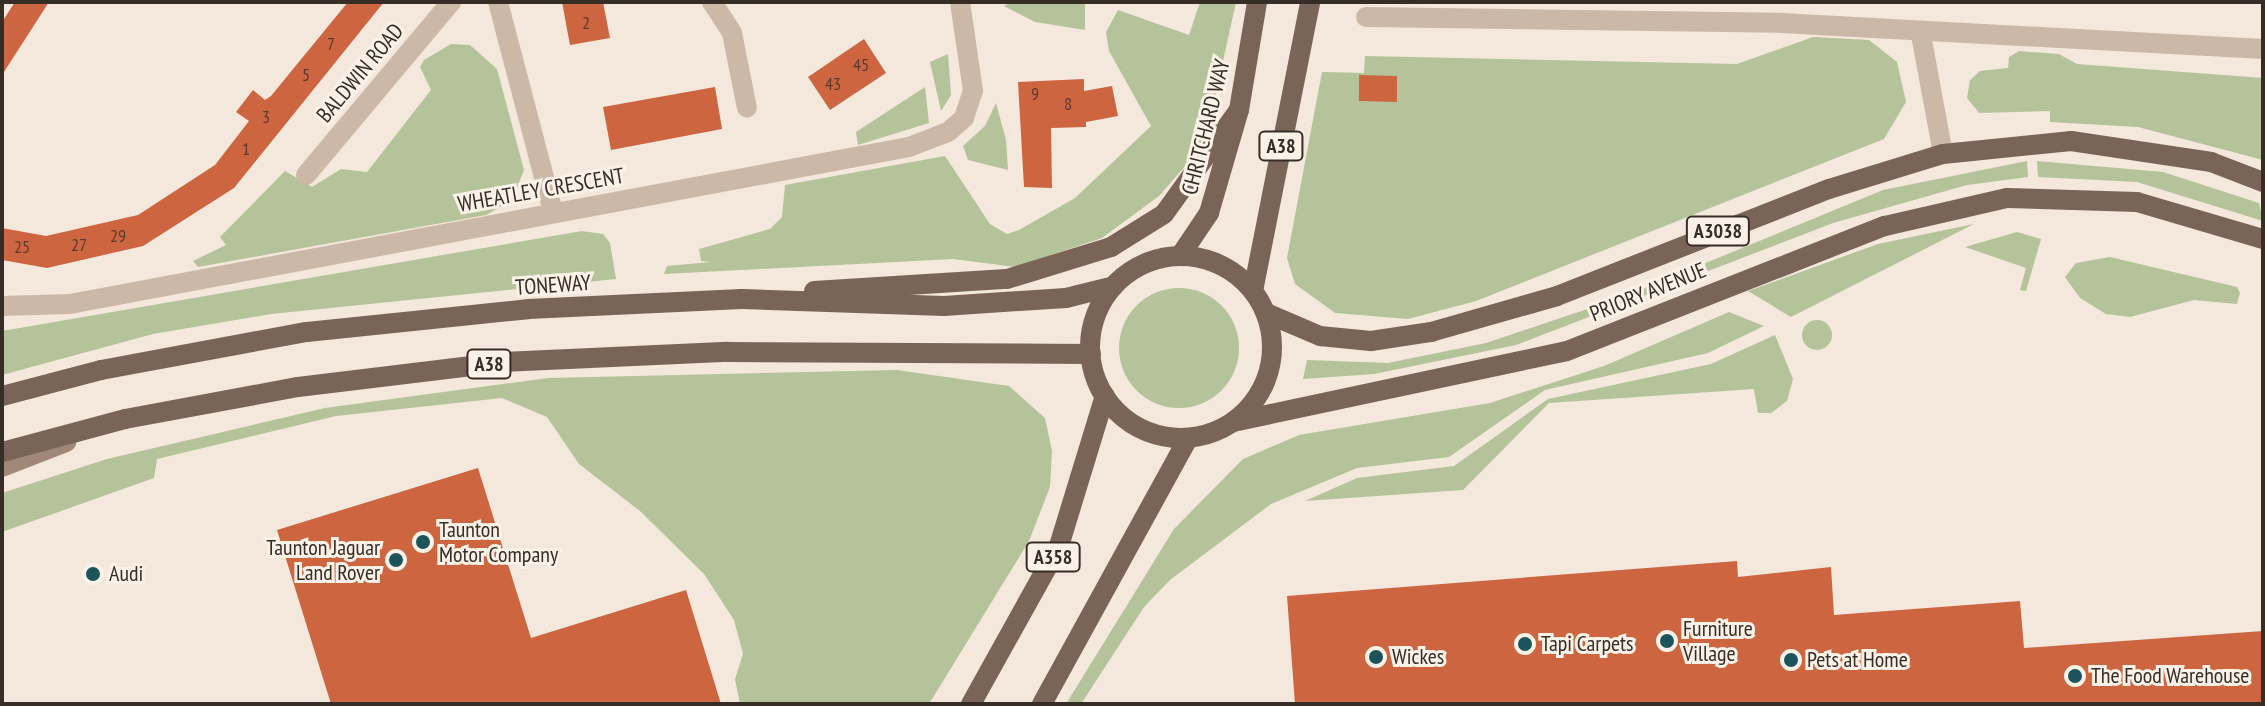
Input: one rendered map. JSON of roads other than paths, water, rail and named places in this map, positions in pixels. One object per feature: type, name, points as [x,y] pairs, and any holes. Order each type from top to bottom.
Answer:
[{"type":"main road","name":"CHRITCHARD WAY","points":[[1180,256],[1209,213],[1239,110],[1257,2]]},
{"type":"main road","name":"A38","points":[[1253,291],[1310,2]]},
{"type":"main road","points":[[742,299],[1007,279],[1063,265],[1111,247],[1164,214],[1239,110]]},
{"type":"main road","name":"PRIORY AVENUE","points":[[1266,313],[1320,336],[1371,341],[1431,332],[1557,296],[1829,189],[1943,154],[2071,141],[2211,162],[2263,182]]},
{"type":"main road","name":"PRIORY AVENUE","points":[[1233,422],[1567,351],[1885,226],[2007,198],[2137,202],[2263,239]]},
{"type":"main road","name":"A38","points":[[1114,286],[1133,269],[1180,256],[1221,265],[1253,291],[1266,313],[1272,337],[1264,385],[1233,422]]},
{"type":"main road","points":[[1114,286],[1092,329],[1091,354],[1105,396],[1141,428],[1188,438],[1233,422]]},
{"type":"main road","name":"TONEWAY","points":[[2,396],[101,370],[307,332],[528,309],[742,299],[944,306],[1066,298],[1114,286]]},
{"type":"main road","name":"A38","points":[[2,452],[125,419],[298,387],[504,362],[728,352],[1091,354]]},
{"type":"main road","name":"A358","points":[[971,704],[1059,546],[1105,396]]},
{"type":"main road","name":"A358","points":[[1042,704],[1188,438]]},
{"type":"street","name":"BALDWIN ROAD","points":[[306,175],[451,2]]},
{"type":"street","points":[[498,2],[553,211]]},
{"type":"street","points":[[712,2],[732,33],[747,108]]},
{"type":"street","name":"WHEATLEY CRESCENT","points":[[2,306],[70,304],[553,211],[909,147],[948,132],[964,118],[973,91],[960,2]]},
{"type":"street","points":[[1366,17],[1782,23],[1921,35],[2263,49]]},
{"type":"street","points":[[1921,35],[1943,154]]},
{"type":"street","points":[[2,467],[125,419]]},
{"type":"place","name":"Taunton Motor Company","points":[[423,542]]},
{"type":"place","name":"Taunton Jaguar Land Rover","points":[[396,560]]},
{"type":"place","name":"Audi","points":[[93,574]]},
{"type":"place","name":"Furniture Village","points":[[1667,641]]},
{"type":"place","name":"Tapi Carpets","points":[[1525,644]]},
{"type":"place","name":"Wickes","points":[[1376,657]]},
{"type":"place","name":"Pets at Home","points":[[1791,660]]},
{"type":"place","name":"The Food Warehouse","points":[[2075,676]]}]
